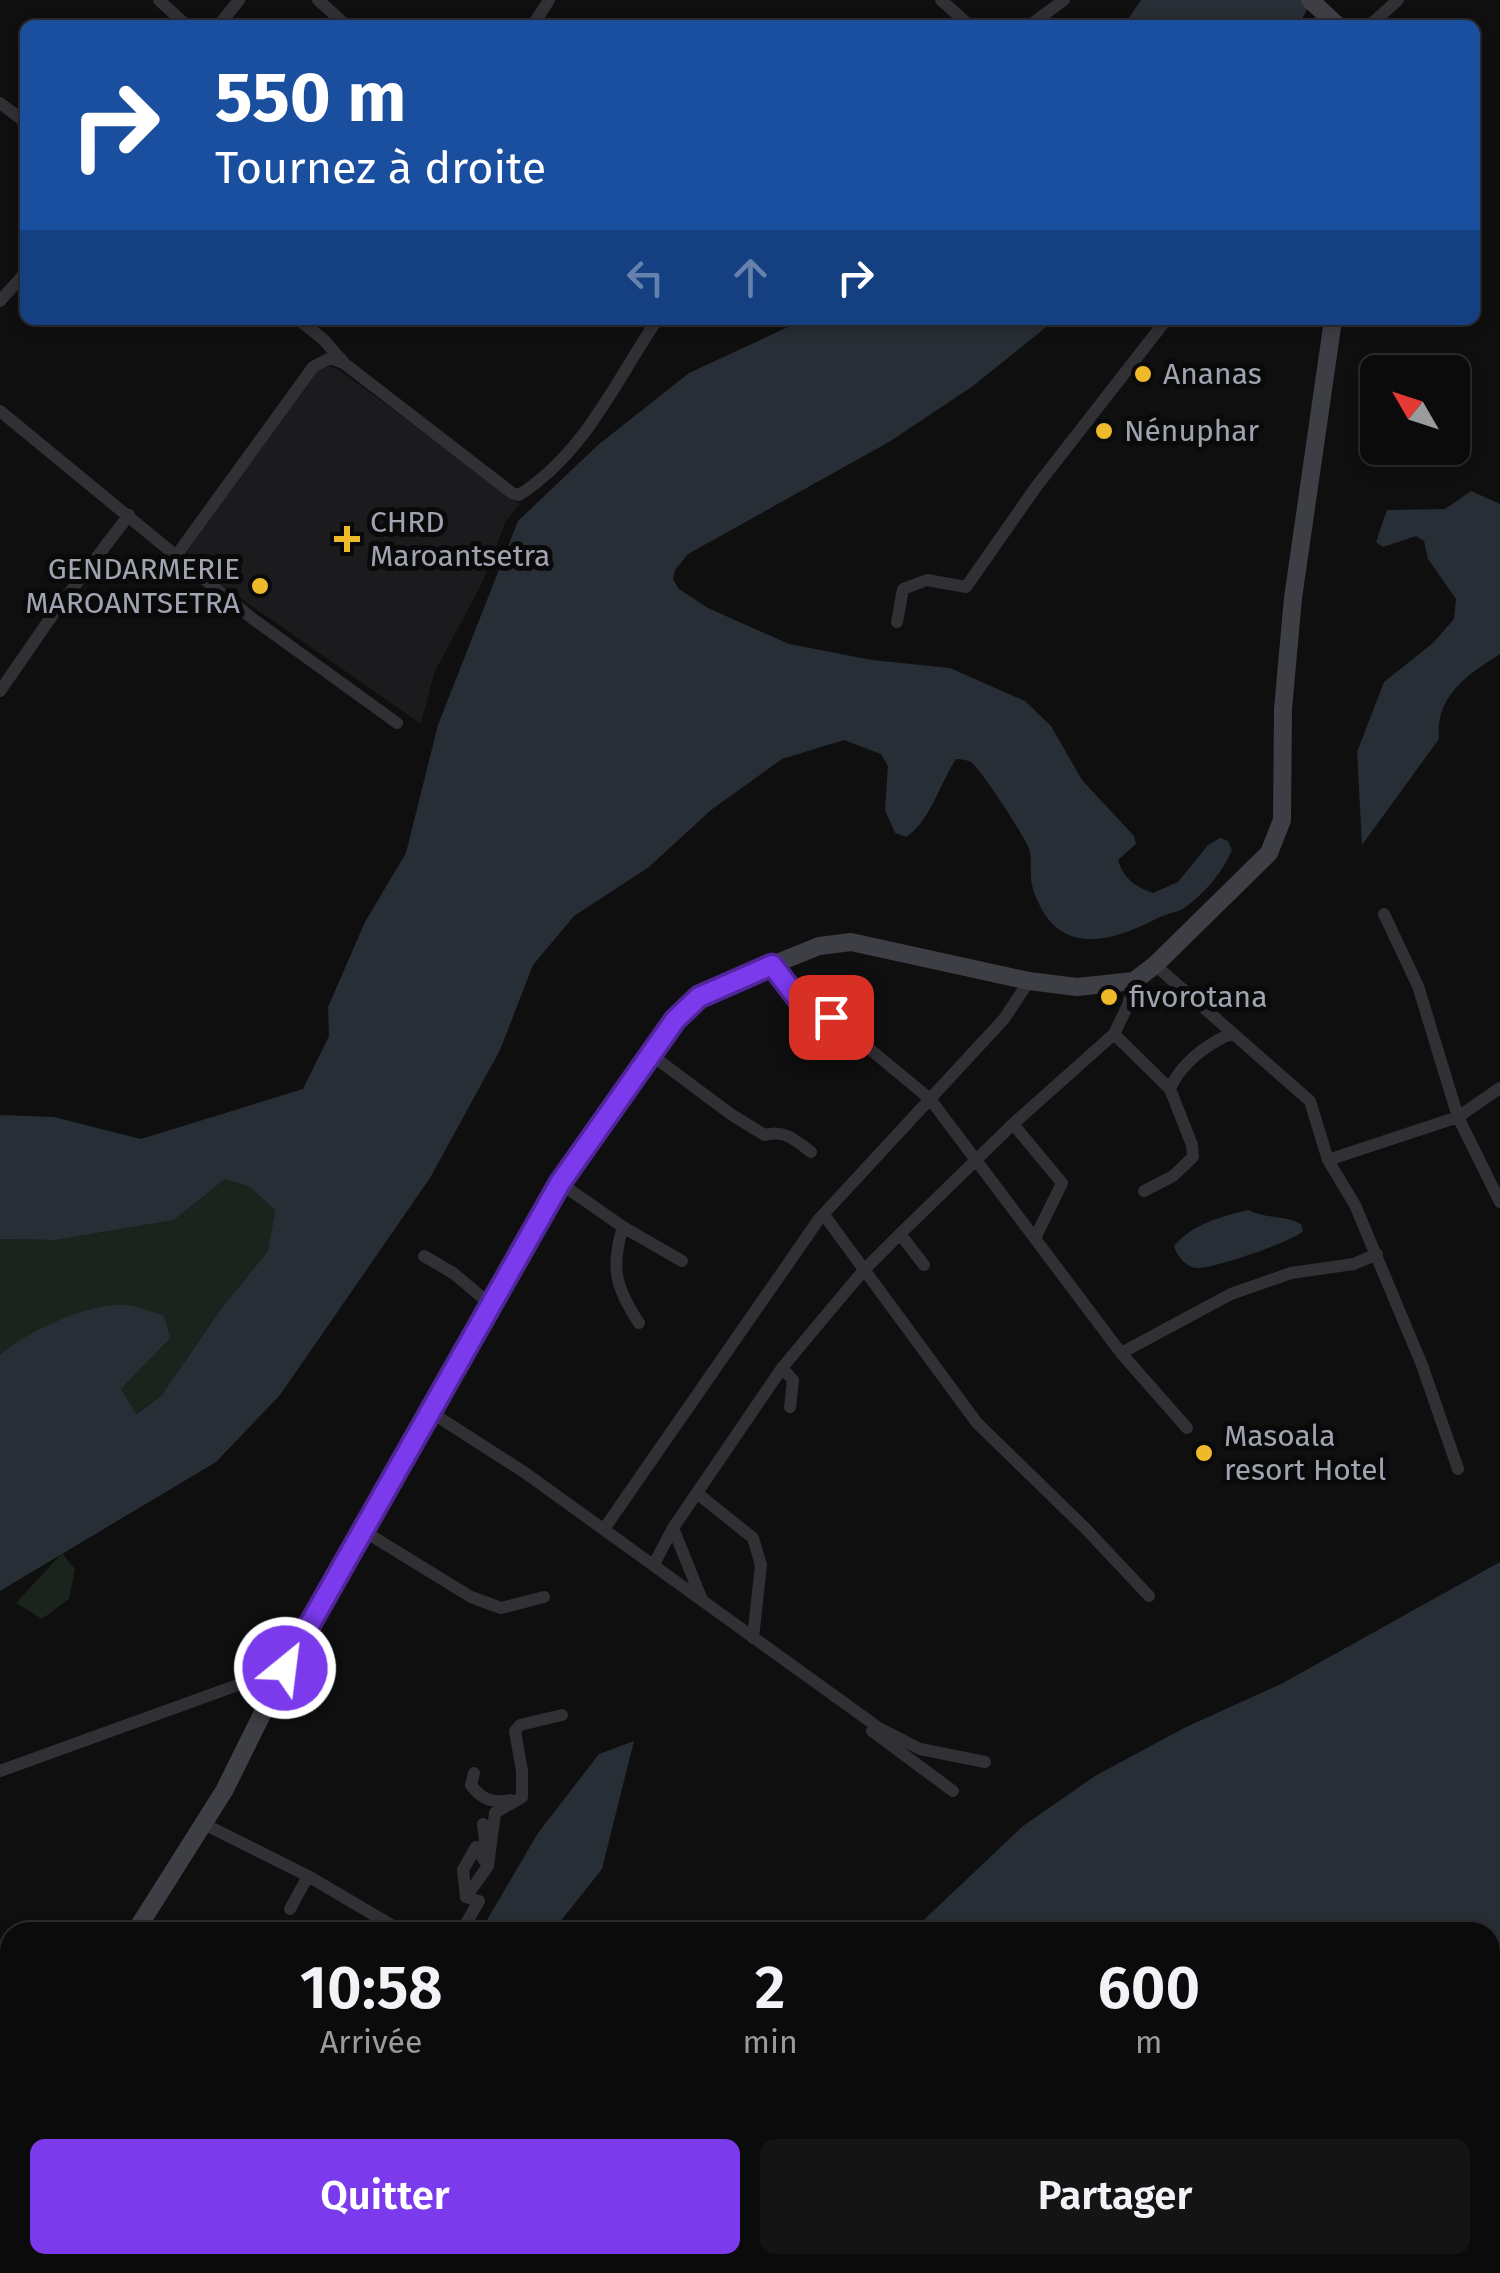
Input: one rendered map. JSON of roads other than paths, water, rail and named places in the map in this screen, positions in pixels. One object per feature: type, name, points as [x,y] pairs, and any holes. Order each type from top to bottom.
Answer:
[{"type":"main road","points":[[1310,0],[1331,20]]},
{"type":"main road","points":[[141,1922],[204,1824],[285,1668],[560,1183],[675,1020],[699,997],[819,946],[851,942],[1076,988],[1134,982],[1269,854],[1282,820],[1283,709],[1293,598],[1332,325]]},
{"type":"street","points":[[159,0],[181,20]]},
{"type":"street","points":[[223,20],[239,0]]},
{"type":"street","points":[[318,0],[340,20]]},
{"type":"street","points":[[940,0],[964,20]]},
{"type":"street","points":[[1037,20],[1064,0]]},
{"type":"street","points":[[1376,20],[1398,0]]},
{"type":"street","points":[[0,103],[20,118]]},
{"type":"street","points":[[0,301],[20,279]]},
{"type":"street","points":[[304,325],[345,364],[512,493],[519,494],[551,468],[594,423],[654,325]]},
{"type":"street","points":[[897,622],[903,589],[927,580],[966,587],[1036,486],[1162,325]]},
{"type":"street","points":[[176,556],[313,367],[330,358],[345,364]]},
{"type":"street","points":[[0,410],[253,619],[397,723]]},
{"type":"street","points":[[0,691],[129,516]]},
{"type":"street","points":[[1384,914],[1418,986],[1458,1117],[1500,1202]]},
{"type":"street","points":[[1155,964],[1310,1101],[1328,1160],[1355,1205],[1422,1365],[1458,1469]]},
{"type":"street","points":[[772,965],[798,999],[831,1017],[930,1099],[1121,1353],[1187,1428]]},
{"type":"street","points":[[604,1529],[824,1215],[1004,1019],[1029,981]]},
{"type":"street","points":[[654,1564],[782,1368],[864,1270],[1013,1124],[1114,1034],[1134,982]]},
{"type":"street","points":[[1114,1034],[1170,1089],[1192,1145],[1193,1156],[1173,1176],[1144,1191]]},
{"type":"street","points":[[1170,1089],[1174,1079],[1200,1051],[1230,1034]]},
{"type":"street","points":[[650,1054],[765,1135],[776,1132],[788,1136],[812,1152]]},
{"type":"street","points":[[1328,1160],[1458,1117],[1500,1088]]},
{"type":"street","points":[[1013,1124],[1062,1183],[1036,1236]]},
{"type":"street","points":[[560,1183],[682,1262]]},
{"type":"street","points":[[824,1215],[977,1423],[1149,1596]]},
{"type":"street","points":[[623,1227],[617,1245],[615,1280],[639,1323]]},
{"type":"street","points":[[900,1234],[924,1265]]},
{"type":"street","points":[[1121,1353],[1231,1294],[1291,1274],[1354,1264],[1376,1254]]},
{"type":"street","points":[[424,1256],[490,1304]]},
{"type":"street","points":[[782,1368],[794,1380],[790,1407]]},
{"type":"street","points":[[432,1414],[524,1472],[880,1728],[920,1749],[985,1762]]},
{"type":"street","points":[[698,1494],[754,1538],[761,1565],[753,1638]]},
{"type":"street","points":[[674,1528],[702,1600]]},
{"type":"street","points":[[362,1530],[472,1597],[501,1608],[544,1598]]},
{"type":"street","points":[[0,1771],[285,1668]]},
{"type":"street","points":[[838,1697],[874,1733],[952,1792]]},
{"type":"street","points":[[522,1798],[515,1730],[520,1725],[562,1716]]},
{"type":"street","points":[[474,1773],[471,1785],[478,1795],[497,1803],[522,1798]]},
{"type":"street","points":[[466,1896],[488,1866],[495,1813],[522,1798]]},
{"type":"street","points":[[204,1824],[308,1876],[386,1922]]},
{"type":"street","points":[[483,1824],[488,1866]]},
{"type":"street","points":[[466,1896],[463,1870],[476,1847],[488,1866]]},
{"type":"street","points":[[290,1909],[308,1876]]},
{"type":"street","points":[[466,1896],[479,1901],[467,1922]]},
{"type":"place","name":"Ananas","points":[[1143,374]]},
{"type":"place","name":"Nénuphar","points":[[1104,431]]},
{"type":"place","name":"CHRD Maroantsetra","points":[[347,539]]},
{"type":"place","name":"GENDARMERIE MAROANTSETRA","points":[[260,586]]},
{"type":"place","name":"fivorotana","points":[[1109,997]]},
{"type":"place","name":"Masoala resort Hotel","points":[[1204,1453]]}]
